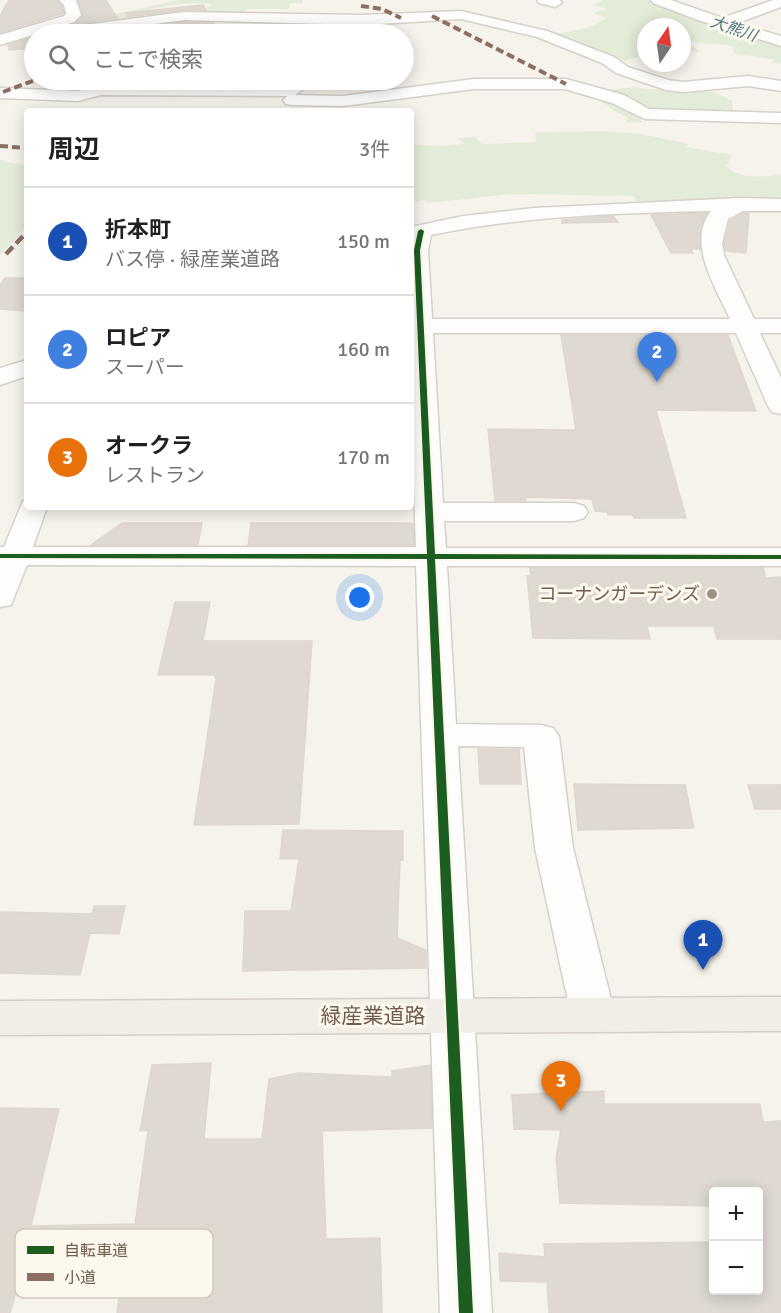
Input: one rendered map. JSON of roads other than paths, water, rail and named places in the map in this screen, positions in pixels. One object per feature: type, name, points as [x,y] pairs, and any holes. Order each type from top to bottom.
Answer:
[{"type":"main road","name":"緑産業道路","points":[[0,1018],[781,1014]]},
{"type":"street","points":[[56,24],[74,15],[71,3],[66,0]]},
{"type":"street","points":[[426,0],[542,34],[608,60],[622,70],[666,85],[683,87],[748,81],[781,86]]},
{"type":"street","points":[[658,0],[781,41]]},
{"type":"street","points":[[723,22],[781,2]]},
{"type":"street","points":[[125,24],[184,16],[329,16],[362,20],[457,10]]},
{"type":"street","points":[[320,24],[329,16]]},
{"type":"street","points":[[1,37],[24,34]]},
{"type":"street","points":[[0,93],[78,96],[100,90],[192,92],[291,101],[343,101],[474,84],[566,84],[618,99],[645,114],[781,118]]},
{"type":"street","points":[[741,204],[718,216],[711,243],[713,255],[781,406]]},
{"type":"street","points":[[466,1313],[429,512],[416,326],[416,232],[502,217],[587,210],[741,204],[781,205]]},
{"type":"street","points":[[416,326],[781,326]]},
{"type":"street","points":[[0,377],[24,368]]},
{"type":"street","points":[[429,512],[562,509]]},
{"type":"street","points":[[0,598],[7,556],[31,510]]},
{"type":"street","points":[[7,556],[781,557]]},
{"type":"street","points":[[440,735],[541,736],[554,848],[593,1015]]},
{"type":"place","name":"ロピア","points":[[657,382]]},
{"type":"place","name":"コーナンガーデンズ","points":[[712,594]]},
{"type":"place","name":"折本町","points":[[703,970]]},
{"type":"place","name":"オークラ","points":[[561,1111]]},
{"type":"water label","name":"大熊川","points":[[734,28]]}]
